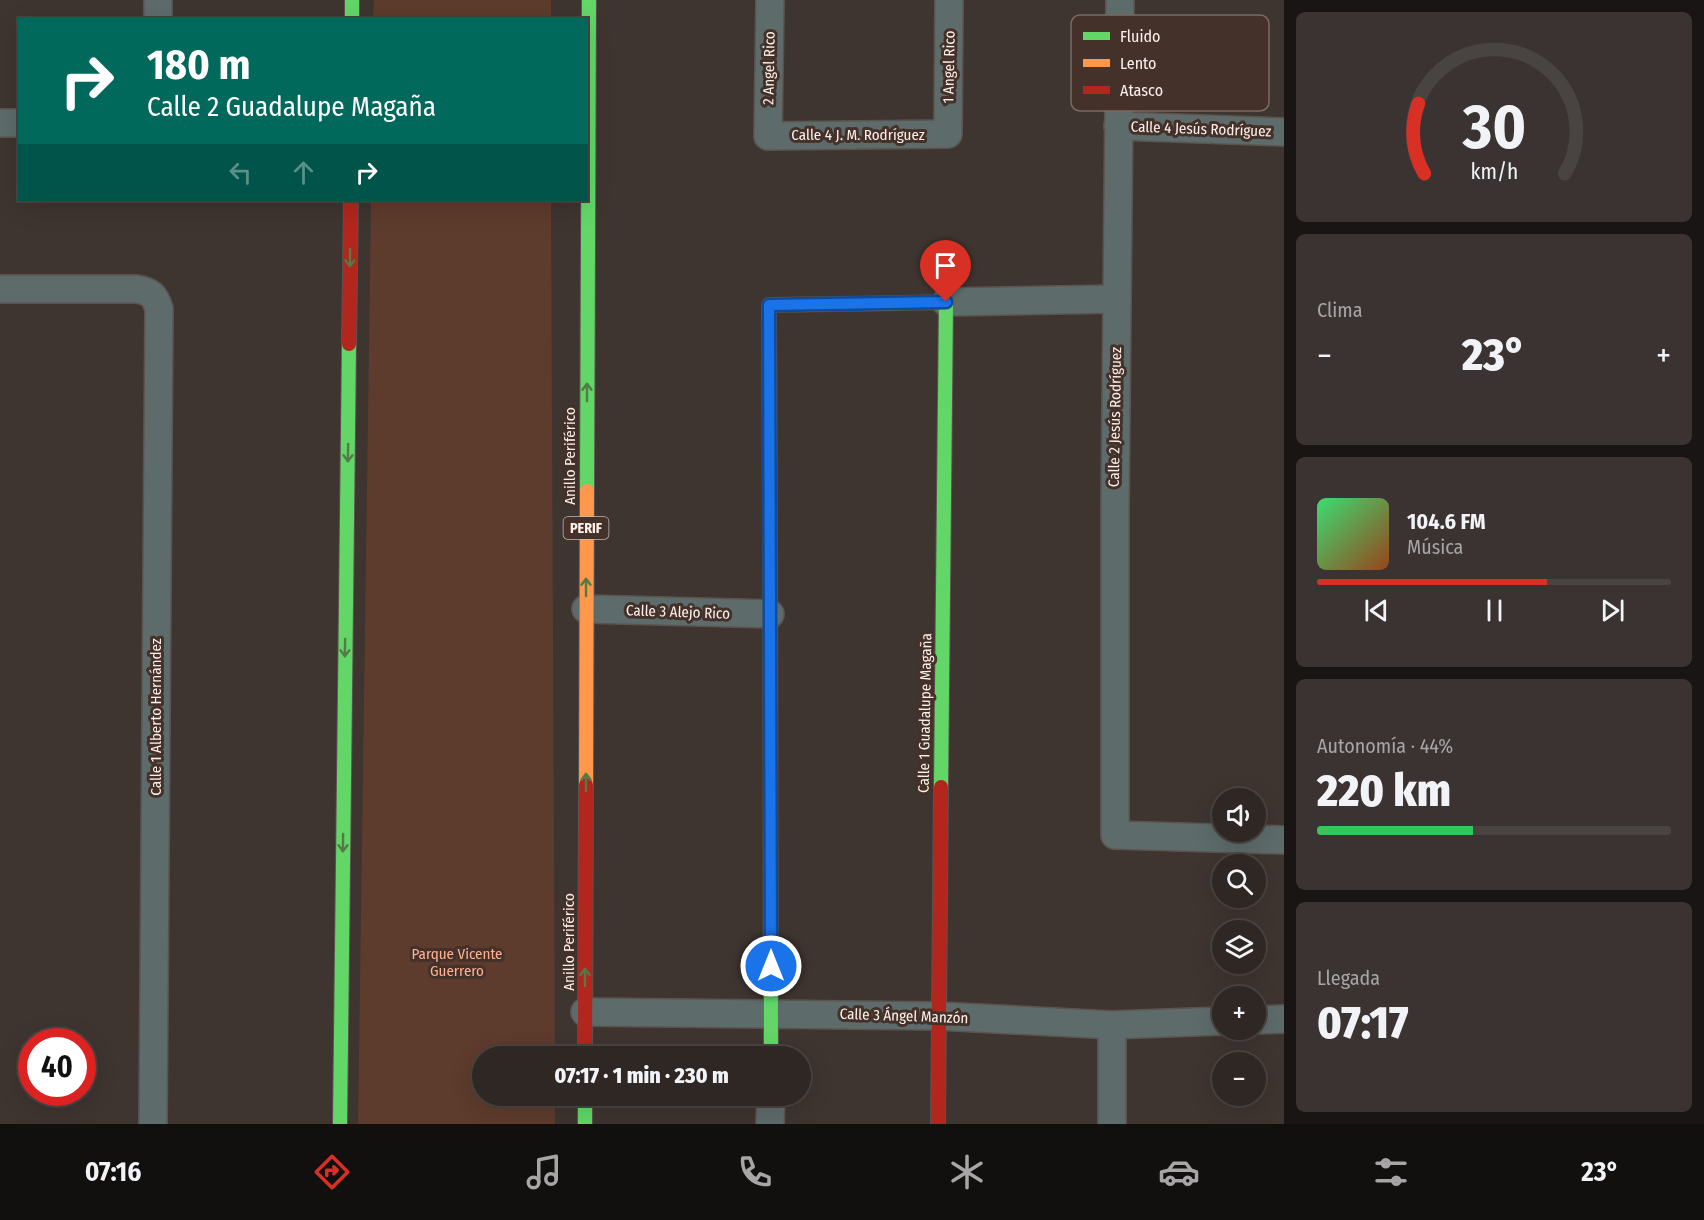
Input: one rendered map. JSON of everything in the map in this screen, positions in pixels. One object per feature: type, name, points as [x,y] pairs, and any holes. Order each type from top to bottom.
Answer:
[{"type":"main road","points":[[352,0],[352,18]]},
{"type":"main road","name":"Anillo Periférico","points":[[585,1046],[589,0]]},
{"type":"main road","points":[[340,1124],[351,201]]},
{"type":"main road","points":[[771,1046],[769,305],[946,302]]},
{"type":"main road","name":"Calle 1 Guadalupe Magaña","points":[[938,1124],[946,302]]},
{"type":"main road","points":[[585,1106],[585,1124]]},
{"type":"street","points":[[158,0],[158,18]]},
{"type":"street","name":"2 Angel Rico","points":[[768,136],[770,0]]},
{"type":"street","name":"1 Angel Rico","points":[[948,134],[949,0]]},
{"type":"street","name":"Calle 2 Jesús Rodríguez","points":[[1120,0],[1120,15]]},
{"type":"street","name":"Calle 2 Jesús Rodríguez","points":[[1118,111],[1114,508],[1115,835],[1284,840]]},
{"type":"street","points":[[0,123],[18,123]]},
{"type":"street","name":"Calle 4 Jesús Rodríguez","points":[[1118,126],[1284,132]]},
{"type":"street","name":"Calle 4 J. M. Rodríguez","points":[[768,136],[948,134]]},
{"type":"street","name":"Calle 1 Alberto Hernández","points":[[0,289],[136,289],[148,291],[156,298],[159,309],[153,1124]]},
{"type":"street","points":[[946,302],[1117,299]]},
{"type":"street","name":"Calle 3 Alejo Rico","points":[[586,609],[770,614]]},
{"type":"street","name":"Calle 3 Ángel Manzón","points":[[585,1012],[938,1016],[1112,1025],[1212,1021]]},
{"type":"street","points":[[1266,1019],[1284,1018]]},
{"type":"street","points":[[1112,1025],[1112,1124]]},
{"type":"street","points":[[770,1124],[771,1106]]},
{"type":"green space","points":[[374,0],[551,0],[551,18],[373,18]]},
{"type":"green space","name":"Parque Vicente Guerrero","points":[[371,201],[551,201],[555,1046],[472,1046],[472,1106],[555,1106],[555,1124],[358,1124]]},
{"type":"traffic: fast","points":[[352,0],[352,18]]},
{"type":"traffic: fast","points":[[587,491],[589,0]]},
{"type":"traffic: fast","points":[[903,303],[946,302],[941,787]]},
{"type":"traffic: fast","points":[[340,1124],[349,344]]},
{"type":"traffic: fast","points":[[770,529],[771,1046]]},
{"type":"traffic: fast","points":[[585,1106],[585,1124]]},
{"type":"traffic: slow","points":[[770,529],[769,305],[903,303]]},
{"type":"traffic: slow","points":[[586,785],[587,491]]},
{"type":"traffic: jam","points":[[349,344],[351,201]]},
{"type":"traffic: jam","points":[[585,1046],[586,785]]},
{"type":"traffic: jam","points":[[938,1124],[941,787]]},
{"type":"route","points":[[771,966],[769,305],[946,302]]}]
